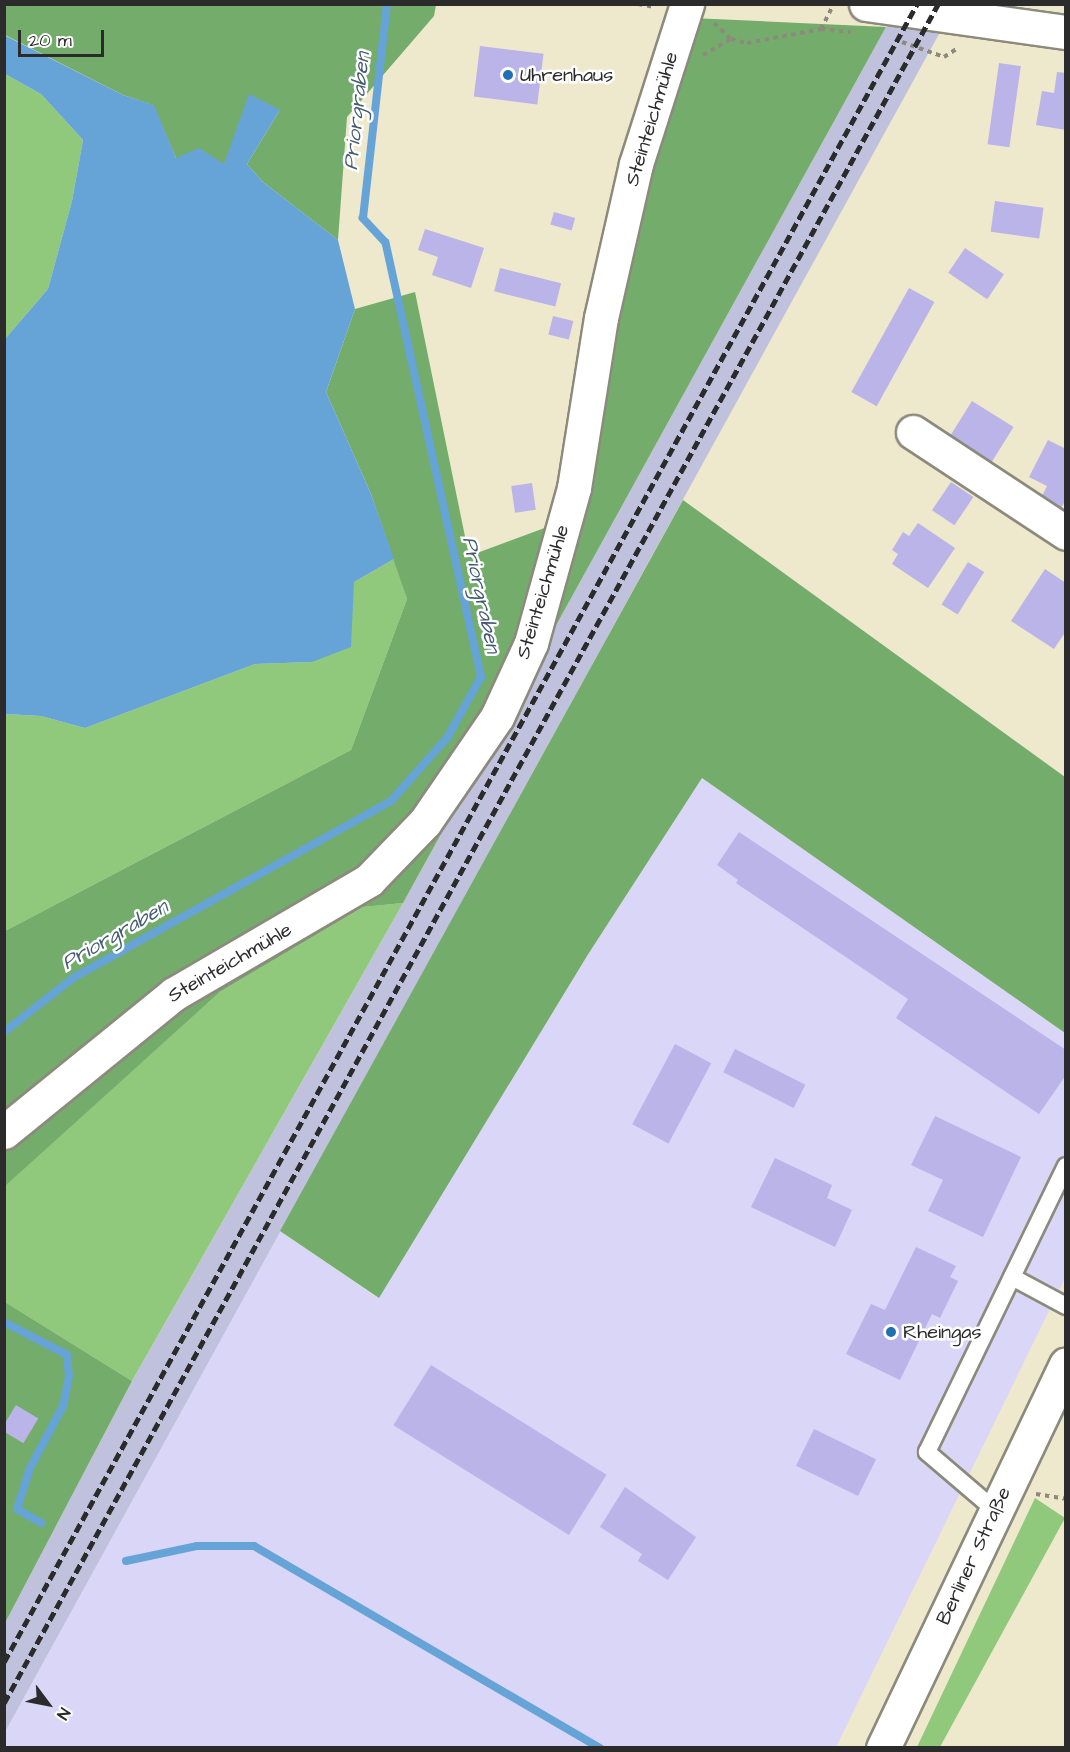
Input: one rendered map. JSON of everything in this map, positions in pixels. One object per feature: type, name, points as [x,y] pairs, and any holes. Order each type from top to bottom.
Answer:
[{"type":"street","name":"Steinteichmühle","points":[[4,1132],[174,994],[369,880],[425,822],[484,738],[531,643],[574,488],[601,318],[636,164],[686,8]]},
{"type":"street","points":[[865,19],[1065,32]]},
{"type":"street","points":[[913,432],[1065,533]]},
{"type":"street","name":"Berliner Straße","points":[[883,1748],[1065,1364]]},
{"type":"lane","points":[[996,1511],[927,1452],[1065,1166]]},
{"type":"lane","points":[[1012,1277],[1065,1306]]},
{"type":"path","points":[[821,29],[834,4]]},
{"type":"path","points":[[686,8],[707,17],[731,39],[747,43],[865,19]]},
{"type":"shaded area","points":[[902,5],[955,5],[5,1732],[5,1623],[132,1381],[403,903],[886,27]]},
{"type":"shaded area","points":[[702,778],[1065,1033],[1065,1278],[836,1747],[5,1748],[5,1732],[280,1231],[378,1298],[587,956]]},
{"type":"green space","points":[[4,5],[436,5],[434,16],[347,117],[338,240],[263,182],[247,164],[280,110],[224,164],[176,158],[153,105],[123,95],[5,35]]},
{"type":"green space","points":[[692,18],[886,27],[403,903],[363,907],[220,992],[5,1186],[5,931],[351,750],[407,599],[371,494],[326,392],[355,309],[415,292],[469,556],[577,516],[607,321]]},
{"type":"green space","points":[[5,74],[41,94],[83,140],[72,201],[48,289],[5,339]]},
{"type":"green space","points":[[683,500],[1065,777],[1065,1033],[702,778],[587,956],[379,1298],[280,1231]]},
{"type":"green space","points":[[394,559],[407,599],[351,750],[5,931],[4,714],[41,716],[85,728],[255,664],[312,662],[354,582]]},
{"type":"green space","points":[[403,903],[132,1381],[5,1302],[4,1186],[220,992],[363,907]]},
{"type":"green space","points":[[5,1302],[132,1381],[5,1623]]},
{"type":"green space","points":[[1035,1498],[1065,1518],[940,1747],[917,1747]]},
{"type":"water","points":[[4,35],[123,95],[154,105],[176,158],[199,148],[224,164],[249,94],[280,110],[247,164],[263,182],[338,240],[355,309],[326,392],[371,494],[394,559],[354,582],[351,647],[312,662],[255,664],[85,728],[41,716],[5,714],[5,339],[48,289],[72,201],[83,140],[41,94],[5,74]]},
{"type":"building","name":"Uhrenhaus","points":[[480,46],[544,54],[537,104],[474,97]]},
{"type":"building","points":[[999,63],[1021,66],[1009,147],[988,144]]},
{"type":"building","points":[[1057,72],[1066,73],[1066,130],[1036,125],[1042,91],[1054,93]]},
{"type":"building","points":[[995,201],[1044,208],[1039,239],[991,232]]},
{"type":"building","points":[[554,212],[575,218],[572,231],[550,224]]},
{"type":"building","points":[[425,229],[484,248],[471,288],[432,275],[438,257],[418,250]]},
{"type":"building","points":[[965,248],[1004,274],[987,299],[948,273]]},
{"type":"building","points":[[500,268],[561,283],[555,307],[494,291]]},
{"type":"building","points":[[909,288],[934,302],[877,406],[851,392]]},
{"type":"building","points":[[553,316],[573,321],[569,340],[548,334]]},
{"type":"building","points":[[972,401],[1014,427],[992,462],[950,436]]},
{"type":"building","points":[[1048,440],[1066,449],[1066,500],[1061,508],[1041,498],[1047,486],[1029,477]]},
{"type":"building","points":[[951,482],[973,497],[954,525],[932,510]]},
{"type":"building","points":[[532,483],[536,510],[515,513],[511,486]]},
{"type":"building","points":[[918,523],[955,548],[928,588],[892,564],[898,554],[892,550],[903,532],[909,536]]},
{"type":"building","points":[[968,562],[984,572],[958,614],[942,604]]},
{"type":"building","points":[[1045,569],[1066,583],[1066,631],[1054,649],[1011,621]]},
{"type":"building","points":[[739,832],[1066,1050],[1066,1075],[1039,1114],[896,1018],[908,999],[736,883],[738,880],[717,865]]},
{"type":"building","points":[[675,1044],[711,1063],[668,1144],[632,1124]]},
{"type":"building","points":[[735,1049],[805,1085],[794,1108],[723,1072]]},
{"type":"building","points":[[935,1116],[1021,1157],[983,1237],[928,1211],[943,1180],[911,1165]]},
{"type":"building","points":[[775,1158],[832,1185],[827,1198],[852,1210],[835,1247],[751,1207]]},
{"type":"building","points":[[916,1247],[956,1266],[950,1277],[958,1281],[940,1318],[932,1314],[900,1380],[846,1354],[871,1304],[885,1310]]},
{"type":"building","points":[[431,1365],[607,1475],[569,1535],[393,1425]]},
{"type":"building","points":[[16,1405],[38,1418],[23,1443],[4,1432],[4,1425]]},
{"type":"building","points":[[814,1429],[876,1459],[858,1496],[796,1466]]},
{"type":"building","points":[[625,1487],[696,1537],[668,1580],[638,1561],[642,1554],[600,1527]]},
{"type":"waterway","name":"Priorgraben","points":[[4,1032],[73,978],[391,801],[447,738],[481,677],[385,242],[363,218],[387,4]]},
{"type":"waterway","points":[[4,1322],[67,1355],[69,1376],[63,1406],[30,1468],[17,1509],[41,1523]]},
{"type":"waterway","points":[[126,1561],[197,1546],[254,1546],[600,1748]]},
{"type":"railway","points":[[4,1662],[917,4]]},
{"type":"railway","points":[[4,1703],[938,4]]},
{"type":"place","name":"Uhrenhaus","points":[[508,75]]},
{"type":"place","name":"Rheingas","points":[[891,1332]]}]
